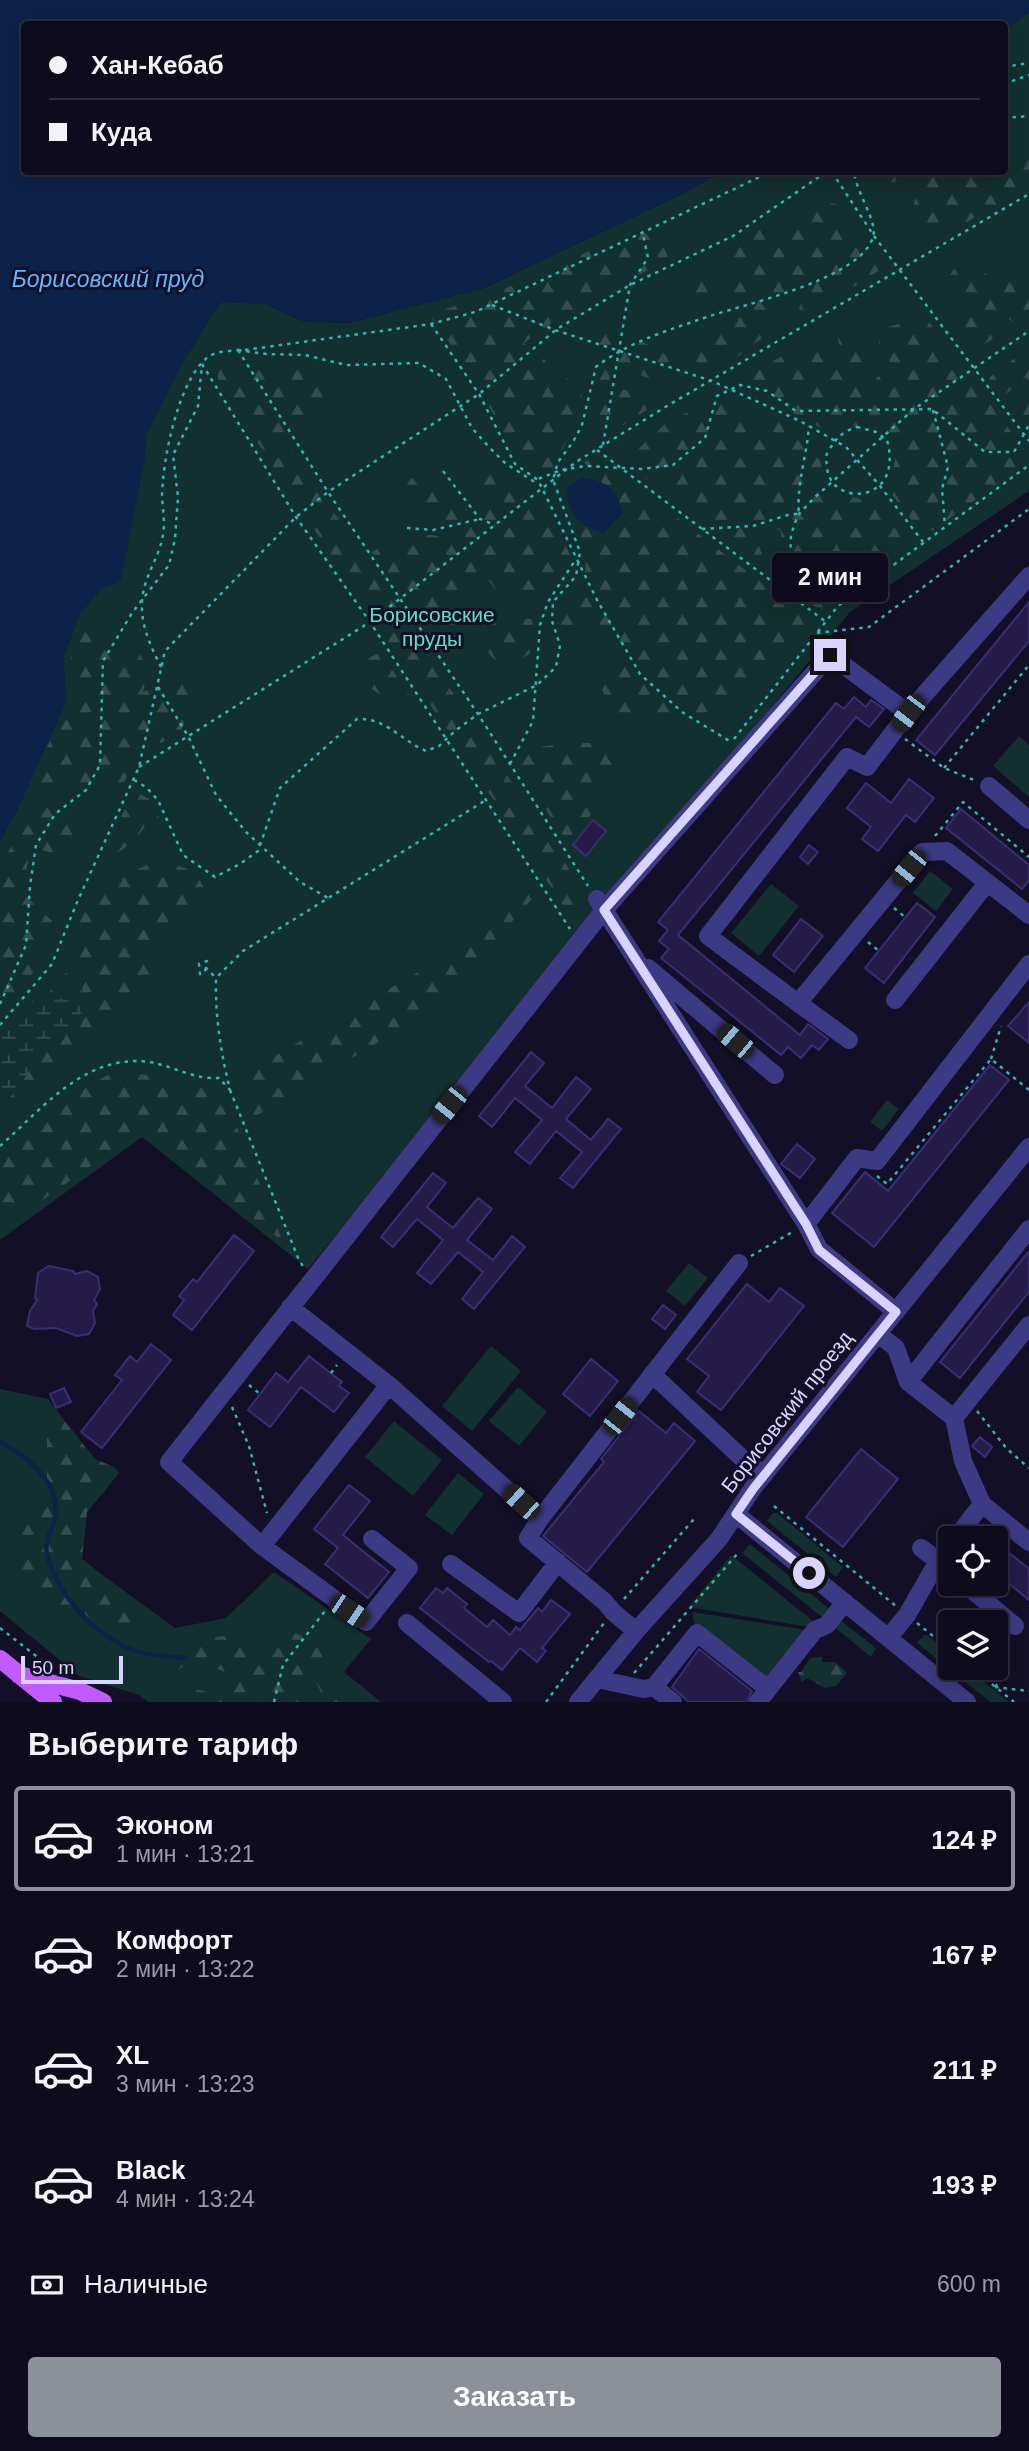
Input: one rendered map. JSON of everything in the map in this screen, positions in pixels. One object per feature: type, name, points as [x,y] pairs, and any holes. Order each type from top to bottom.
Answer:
[{"type":"main road","points":[[0,1659],[53,1702]]},
{"type":"main road","points":[[19,1675],[80,1690],[103,1702]]},
{"type":"street","points":[[849,1041],[708,936],[847,757],[867,767],[908,713],[1029,576]]},
{"type":"street","points":[[372,1539],[409,1567],[366,1622],[333,1600],[267,1540],[169,1462],[601,904],[830,655],[908,713]]},
{"type":"street","points":[[989,786],[1029,820]]},
{"type":"street","points":[[798,1003],[922,852],[947,851],[1029,915]]},
{"type":"street","points":[[895,1000],[987,883]]},
{"type":"street","points":[[601,904],[806,1224],[819,1250],[896,1312]]},
{"type":"street","points":[[634,957],[775,1075]]},
{"type":"street","points":[[806,1224],[857,1158],[877,1161],[1029,964]]},
{"type":"street","name":"Борисовский проезд","points":[[578,1702],[636,1631],[719,1539],[764,1475],[1029,1147]]},
{"type":"street","points":[[908,1382],[1029,1229]]},
{"type":"street","points":[[636,1631],[528,1538],[739,1263]]},
{"type":"street","points":[[290,1307],[389,1385],[540,1519]]},
{"type":"street","points":[[954,1418],[1029,1325]]},
{"type":"street","points":[[878,1334],[896,1348],[908,1382],[954,1418],[963,1461],[982,1504],[1029,1542]]},
{"type":"street","points":[[652,1374],[743,1459],[764,1475]]},
{"type":"street","points":[[267,1540],[389,1385]]},
{"type":"street","points":[[965,1526],[982,1504]]},
{"type":"street","points":[[736,1514],[967,1702]]},
{"type":"street","points":[[921,1548],[938,1562]]},
{"type":"street","points":[[451,1564],[519,1614],[558,1562]]},
{"type":"street","points":[[888,1638],[938,1575]]},
{"type":"street","points":[[979,1596],[1015,1626]]},
{"type":"street","points":[[597,1679],[644,1689],[654,1687],[697,1633],[763,1696],[816,1630],[827,1625],[845,1602]]},
{"type":"street","points":[[407,1623],[503,1702]]},
{"type":"street","points":[[654,1687],[674,1702]]},
{"type":"path","points":[[1008,66],[1029,63]]},
{"type":"path","points":[[1008,83],[1029,75]]},
{"type":"path","points":[[1008,118],[1028,116]]},
{"type":"path","points":[[161,667],[146,636],[141,610],[145,585],[155,564],[163,536],[164,463],[171,429],[183,397],[208,357],[218,352],[296,344],[431,324],[475,312],[765,175]]},
{"type":"path","points":[[0,1025],[52,964],[89,875],[134,780],[165,651],[296,517],[328,492],[480,394],[555,330],[631,285],[733,236],[822,175]]},
{"type":"path","points":[[834,175],[874,236],[1029,441]]},
{"type":"path","points":[[134,780],[146,787],[158,800],[183,855],[215,877],[258,851],[280,788],[358,719],[370,718],[386,725],[411,744],[426,751],[439,747],[455,731],[478,715],[537,685],[556,667],[560,645],[552,621],[554,602],[576,576],[580,552],[554,480],[555,473],[558,462],[582,425],[596,367],[621,350],[700,319],[793,291],[857,261],[874,236],[873,224],[859,192],[856,175]]},
{"type":"path","points":[[139,767],[370,622],[542,488],[603,445],[1029,194]]},
{"type":"path","points":[[603,445],[631,285],[648,258],[643,234]]},
{"type":"path","points":[[491,305],[555,330],[712,381],[809,426],[846,447],[923,542]]},
{"type":"path","points":[[431,324],[480,394],[515,464],[538,480],[597,600],[640,674],[682,712],[731,742]]},
{"type":"path","points":[[782,589],[790,562],[791,536],[799,514],[914,409],[1029,331]]},
{"type":"path","points":[[238,350],[304,355],[346,365],[419,362],[446,380],[472,428],[505,463],[533,481],[586,466],[642,469],[673,465],[705,438],[717,396],[740,385],[767,391],[796,411],[932,409],[985,452],[1014,452],[1029,425]]},
{"type":"path","points":[[238,350],[328,492],[601,904]]},
{"type":"path","points":[[202,364],[296,517],[370,622],[571,931]]},
{"type":"path","points":[[0,1003],[26,945],[36,845],[54,814],[86,790],[100,765],[103,661],[132,612],[169,565],[175,539],[178,497],[173,455],[198,406],[202,364]]},
{"type":"path","points":[[932,409],[948,467],[942,489],[945,526]]},
{"type":"path","points":[[799,514],[797,498],[808,449],[809,426]]},
{"type":"path","points":[[857,427],[876,432],[887,440],[891,464],[889,474],[880,486],[859,494],[846,492],[832,482],[826,474],[826,456],[835,441],[845,431],[857,427]]},
{"type":"path","points":[[597,450],[826,622]]},
{"type":"path","points":[[443,471],[480,519],[496,525]]},
{"type":"path","points":[[817,633],[869,626],[1029,509]]},
{"type":"path","points":[[702,529],[753,527],[791,514],[799,514]]},
{"type":"path","points":[[407,528],[433,530],[480,519]]},
{"type":"path","points":[[510,764],[533,721],[540,625],[548,602],[578,560]]},
{"type":"path","points":[[944,768],[1029,665]]},
{"type":"path","points":[[157,685],[188,736],[216,795],[246,832],[300,882],[328,898]]},
{"type":"path","points":[[894,731],[944,768],[989,786]]},
{"type":"path","points":[[312,1278],[299,1260],[230,1090],[215,1006],[216,978],[243,951],[486,800]]},
{"type":"path","points":[[922,852],[963,802],[1029,857]]},
{"type":"path","points":[[206,968],[216,978]]},
{"type":"path","points":[[871,1172],[887,1184],[991,1059],[1002,1023]]},
{"type":"path","points":[[991,1059],[1029,1090]]},
{"type":"path","points":[[0,1146],[66,1085],[97,1069],[134,1060],[163,1064],[198,1077],[219,1078],[230,1090]]},
{"type":"path","points":[[739,1263],[806,1224]]},
{"type":"path","points":[[225,1391],[249,1446],[267,1540]]},
{"type":"path","points":[[968,1400],[1007,1449],[1029,1468]]},
{"type":"path","points":[[774,1506],[938,1640]]},
{"type":"path","points":[[623,1686],[738,1553]]},
{"type":"path","points":[[274,1702],[282,1665],[333,1600]]},
{"type":"path","points":[[0,1628],[54,1670]]},
{"type":"path","points":[[995,1687],[1009,1669]]},
{"type":"path","points":[[987,1680],[1014,1702]]},
{"type":"path","points":[[995,1687],[1029,1691]]},
{"type":"green space","name":"Борисовские пруды","points":[[1029,11],[1029,491],[850,612],[308,1269],[142,1137],[0,1240],[0,841],[18,808],[66,700],[63,658],[80,613],[100,590],[144,463],[146,435],[185,358],[221,302],[266,304],[302,321],[348,323],[484,288],[684,193],[716,175],[1008,175],[1008,26]]},
{"type":"green space","points":[[1029,142],[1029,186],[939,238],[923,243],[910,219],[917,192],[908,179],[882,184],[882,175],[971,175],[974,183],[976,175],[1008,175],[1008,157]]},
{"type":"green space","points":[[818,199],[841,206],[839,228],[861,234],[883,268],[837,297],[796,317],[804,296],[777,307],[759,330],[762,338],[732,361],[704,372],[689,351],[732,322],[728,299],[712,302],[689,293],[700,279],[714,283],[730,283],[726,268],[730,250],[755,231],[804,222]]},
{"type":"green space","points":[[636,228],[661,243],[668,256],[577,307],[524,343],[545,360],[556,398],[565,393],[567,378],[583,392],[568,438],[552,471],[539,475],[518,463],[474,377],[429,314],[488,296]]},
{"type":"green space","points":[[958,263],[980,263],[991,282],[1003,276],[1020,278],[1029,288],[1029,320],[1018,327],[1004,314],[991,325],[995,337],[982,346],[970,341],[964,330],[958,303],[944,284]]},
{"type":"green space","points":[[611,314],[617,328],[680,362],[670,379],[648,378],[611,364],[609,386],[640,394],[653,406],[614,431],[599,418],[596,355],[573,340]]},
{"type":"green space","points":[[923,314],[1029,456],[1029,462],[933,530],[921,532],[886,487],[894,464],[893,439],[864,425],[852,427],[834,436],[806,419],[732,384],[815,338],[826,361],[840,350],[838,338],[843,335],[854,341],[862,341],[878,360],[859,367],[858,377],[863,385],[875,387],[877,377],[887,375],[902,388],[907,383],[883,352],[878,329],[896,325],[906,318],[913,322]]},
{"type":"green space","points":[[1029,347],[1029,423],[1015,407],[1025,394],[1027,377],[1002,397],[989,378]]},
{"type":"green space","points":[[234,364],[242,371],[302,365],[315,371],[330,407],[285,438],[588,898],[570,916],[219,382],[217,371]]},
{"type":"green space","points":[[711,400],[803,431],[826,445],[822,471],[835,494],[862,499],[881,493],[917,541],[830,605],[824,613],[774,576],[781,553],[780,529],[755,537],[764,559],[758,564],[646,479],[639,448],[665,424]]},
{"type":"green space","points":[[597,456],[810,620],[719,715],[678,714],[669,721],[648,714],[632,722],[610,706],[598,682],[605,666],[626,664],[602,626],[566,637],[558,625],[565,596],[584,588],[586,557],[568,506],[580,523],[616,492],[598,480],[584,462]]},
{"type":"green space","points":[[477,466],[498,470],[517,487],[546,504],[570,555],[543,589],[499,594],[485,576],[446,603],[452,612],[461,615],[463,624],[442,629],[411,606],[372,552],[406,533],[440,536],[410,493],[406,481],[412,478],[422,490],[433,485],[450,494],[467,513],[479,506],[470,484]]},
{"type":"green space","points":[[512,618],[531,619],[535,630],[532,652],[513,665],[494,659],[485,649],[488,623]]},
{"type":"green space","points":[[83,619],[111,657],[135,639],[148,675],[143,692],[178,676],[196,700],[181,730],[161,743],[137,739],[133,762],[123,785],[91,794],[54,784],[27,787],[76,689],[70,652]]},
{"type":"green space","points":[[380,652],[412,699],[391,702],[369,687],[367,659]]},
{"type":"green space","points":[[1019,736],[1029,745],[1029,797],[993,766]]},
{"type":"green space","points":[[568,743],[601,743],[616,760],[597,784],[596,801],[591,814],[569,839],[564,837],[518,767],[532,748]]},
{"type":"green space","points":[[134,791],[151,800],[163,827],[151,818],[135,840],[107,861],[114,831]]},
{"type":"green space","points":[[54,807],[86,824],[81,850],[59,855],[31,847],[22,892],[52,921],[33,973],[0,1006],[0,866],[33,810]]},
{"type":"green space","points":[[154,862],[191,871],[197,876],[210,904],[143,945],[158,974],[122,1012],[48,1071],[0,1117],[0,1049],[66,973],[82,992],[85,967],[70,952],[85,906],[125,875]]},
{"type":"green space","points":[[930,871],[953,889],[936,911],[913,893]]},
{"type":"green space","points":[[528,879],[540,890],[458,982],[458,994],[254,1117],[241,1076],[481,935],[477,928],[515,888]]},
{"type":"green space","points":[[771,884],[799,906],[759,956],[731,933]]},
{"type":"green space","points":[[38,997],[76,1000],[86,1006],[71,1024],[38,1050],[20,1086],[0,1113],[0,1038],[25,1006]]},
{"type":"green space","points":[[112,1073],[151,1075],[223,1093],[283,1242],[142,1130],[0,1230],[0,1164],[68,1096]]},
{"type":"green space","points":[[887,1100],[899,1109],[882,1131],[870,1122]]},
{"type":"green space","points":[[689,1263],[708,1278],[685,1306],[666,1291]]},
{"type":"green space","points":[[491,1346],[521,1371],[472,1431],[442,1406]]},
{"type":"green space","points":[[518,1387],[547,1412],[519,1446],[489,1421]]},
{"type":"green space","points":[[0,1389],[48,1399],[95,1459],[114,1467],[119,1473],[87,1512],[82,1560],[175,1628],[226,1618],[274,1572],[371,1639],[344,1672],[381,1702],[148,1702],[139,1695],[79,1676],[0,1611]]},
{"type":"green space","points":[[63,1420],[95,1459],[114,1467],[119,1473],[87,1512],[82,1559],[101,1574],[142,1628],[82,1616],[50,1606],[28,1593],[22,1582],[13,1541],[31,1518],[47,1481],[47,1429]]},
{"type":"green space","points":[[394,1421],[442,1460],[413,1496],[365,1457]]},
{"type":"green space","points":[[458,1473],[484,1494],[452,1535],[425,1515]]},
{"type":"green space","points":[[773,1513],[777,1513],[843,1567],[836,1577],[767,1521]]},
{"type":"green space","points":[[750,1544],[827,1607],[829,1610],[823,1618],[742,1553]]},
{"type":"green space","points":[[731,1555],[813,1621],[809,1627],[689,1607]]},
{"type":"green space","points":[[692,1612],[806,1630],[766,1679],[694,1623]]},
{"type":"green space","points":[[840,1620],[876,1648],[871,1657],[833,1626]]},
{"type":"green space","points":[[295,1633],[324,1647],[329,1654],[314,1671],[310,1694],[300,1702],[271,1702],[261,1699],[256,1702],[206,1702],[194,1689],[216,1694],[235,1690],[240,1681],[221,1670],[185,1665],[167,1679],[155,1665],[173,1650],[203,1639],[238,1634],[256,1650],[273,1648]]},
{"type":"green space","points":[[927,1635],[938,1644],[938,1660],[917,1643]]},
{"type":"green space","points":[[822,1657],[822,1662],[835,1662],[847,1673],[836,1686],[825,1688],[807,1678],[802,1682],[798,1672],[801,1672],[810,1658]]},
{"type":"green space","points":[[322,1668],[358,1702],[326,1702],[317,1684]]},
{"type":"green space","points":[[963,1680],[982,1680],[1009,1702],[990,1702]]},
{"type":"water","name":"Борисовский пруд","points":[[0,0],[1029,0],[1029,11],[1008,26],[1008,21],[21,21],[21,175],[716,175],[684,193],[484,288],[348,323],[302,321],[266,304],[221,302],[185,358],[146,435],[144,463],[121,581],[100,590],[80,613],[63,658],[67,700],[0,841]]},
{"type":"water","points":[[581,477],[609,487],[620,504],[623,513],[603,534],[581,522],[572,512],[567,487]]},
{"type":"building","points":[[1029,602],[1029,641],[935,755],[916,740]]},
{"type":"building","points":[[854,697],[866,707],[871,700],[884,709],[869,727],[856,717],[678,935],[800,1035],[808,1024],[828,1039],[819,1050],[812,1045],[801,1058],[788,1047],[781,1055],[661,958],[669,949],[659,941],[668,930],[658,922],[836,703],[844,709]]},
{"type":"building","points":[[909,779],[934,798],[915,822],[906,815],[878,851],[862,839],[871,827],[847,808],[866,783],[891,803]]},
{"type":"building","points":[[961,809],[1029,865],[1029,880],[1022,889],[946,828]]},
{"type":"building","points":[[593,820],[606,831],[586,856],[573,845]]},
{"type":"building","points":[[809,845],[818,852],[808,864],[800,857]]},
{"type":"building","points":[[917,903],[935,917],[884,983],[865,968]]},
{"type":"building","points":[[801,919],[823,936],[794,972],[773,955]]},
{"type":"building","points":[[1029,1002],[1029,1043],[1008,1026]]},
{"type":"building","points":[[531,1052],[544,1063],[525,1086],[552,1108],[576,1077],[591,1089],[566,1119],[591,1140],[608,1119],[621,1129],[573,1188],[560,1178],[582,1152],[556,1131],[530,1164],[515,1152],[542,1120],[515,1098],[492,1127],[479,1116]]},
{"type":"building","points":[[990,1065],[1009,1080],[874,1247],[832,1213],[865,1172],[888,1191]]},
{"type":"building","points":[[797,1144],[815,1159],[800,1178],[781,1164]]},
{"type":"building","points":[[433,1173],[446,1183],[427,1207],[453,1228],[478,1198],[492,1209],[467,1240],[493,1260],[512,1236],[525,1247],[474,1309],[462,1299],[483,1272],[458,1252],[431,1284],[417,1273],[443,1240],[417,1219],[393,1247],[381,1237]]},
{"type":"building","points":[[234,1235],[254,1251],[192,1330],[173,1315],[184,1300],[179,1296],[193,1279],[197,1282]]},
{"type":"building","points":[[1029,1251],[1029,1292],[960,1378],[940,1362]]},
{"type":"building","points":[[49,1266],[73,1271],[75,1274],[87,1271],[98,1277],[100,1289],[94,1300],[97,1304],[93,1311],[95,1323],[89,1334],[77,1336],[56,1328],[34,1329],[27,1326],[30,1311],[37,1300],[38,1273]]},
{"type":"building","points":[[747,1284],[769,1302],[780,1288],[804,1306],[721,1410],[697,1392],[709,1376],[687,1359]]},
{"type":"building","points":[[663,1305],[676,1315],[665,1329],[652,1319]]},
{"type":"building","points":[[151,1344],[171,1360],[102,1448],[81,1432],[122,1380],[115,1375],[130,1356],[137,1362]]},
{"type":"building","points":[[309,1356],[342,1382],[339,1386],[349,1393],[334,1412],[301,1387],[270,1427],[248,1410],[276,1373],[288,1382]]},
{"type":"building","points":[[591,1359],[618,1381],[590,1416],[563,1394]]},
{"type":"building","points":[[64,1388],[71,1402],[56,1408],[50,1394]]},
{"type":"building","points":[[639,1411],[666,1433],[674,1423],[695,1441],[587,1572],[543,1536],[604,1462],[601,1459]]},
{"type":"building","points":[[980,1437],[992,1447],[985,1457],[972,1446]]},
{"type":"building","points":[[861,1449],[898,1479],[843,1547],[806,1517]]},
{"type":"building","points":[[349,1485],[370,1501],[343,1535],[389,1572],[368,1598],[325,1564],[338,1548],[314,1529]]},
{"type":"building","points":[[1008,1552],[1029,1569],[1029,1600],[1008,1583]]},
{"type":"building","points":[[436,1588],[443,1593],[447,1588],[467,1604],[464,1608],[487,1627],[493,1620],[510,1635],[516,1627],[520,1630],[538,1608],[542,1612],[551,1600],[570,1614],[542,1648],[546,1651],[537,1662],[520,1648],[502,1670],[420,1608]]},
{"type":"building","points":[[699,1649],[752,1691],[747,1702],[689,1702],[672,1687]]},
{"type":"waterway","points":[[0,1442],[31,1463],[48,1483],[56,1506],[55,1518],[47,1540],[47,1554],[58,1582],[76,1608],[98,1629],[123,1646],[146,1654],[186,1658]]},
{"type":"route","points":[[809,1573],[736,1514],[753,1489],[896,1312],[819,1250],[806,1224],[604,910],[830,655]]}]
